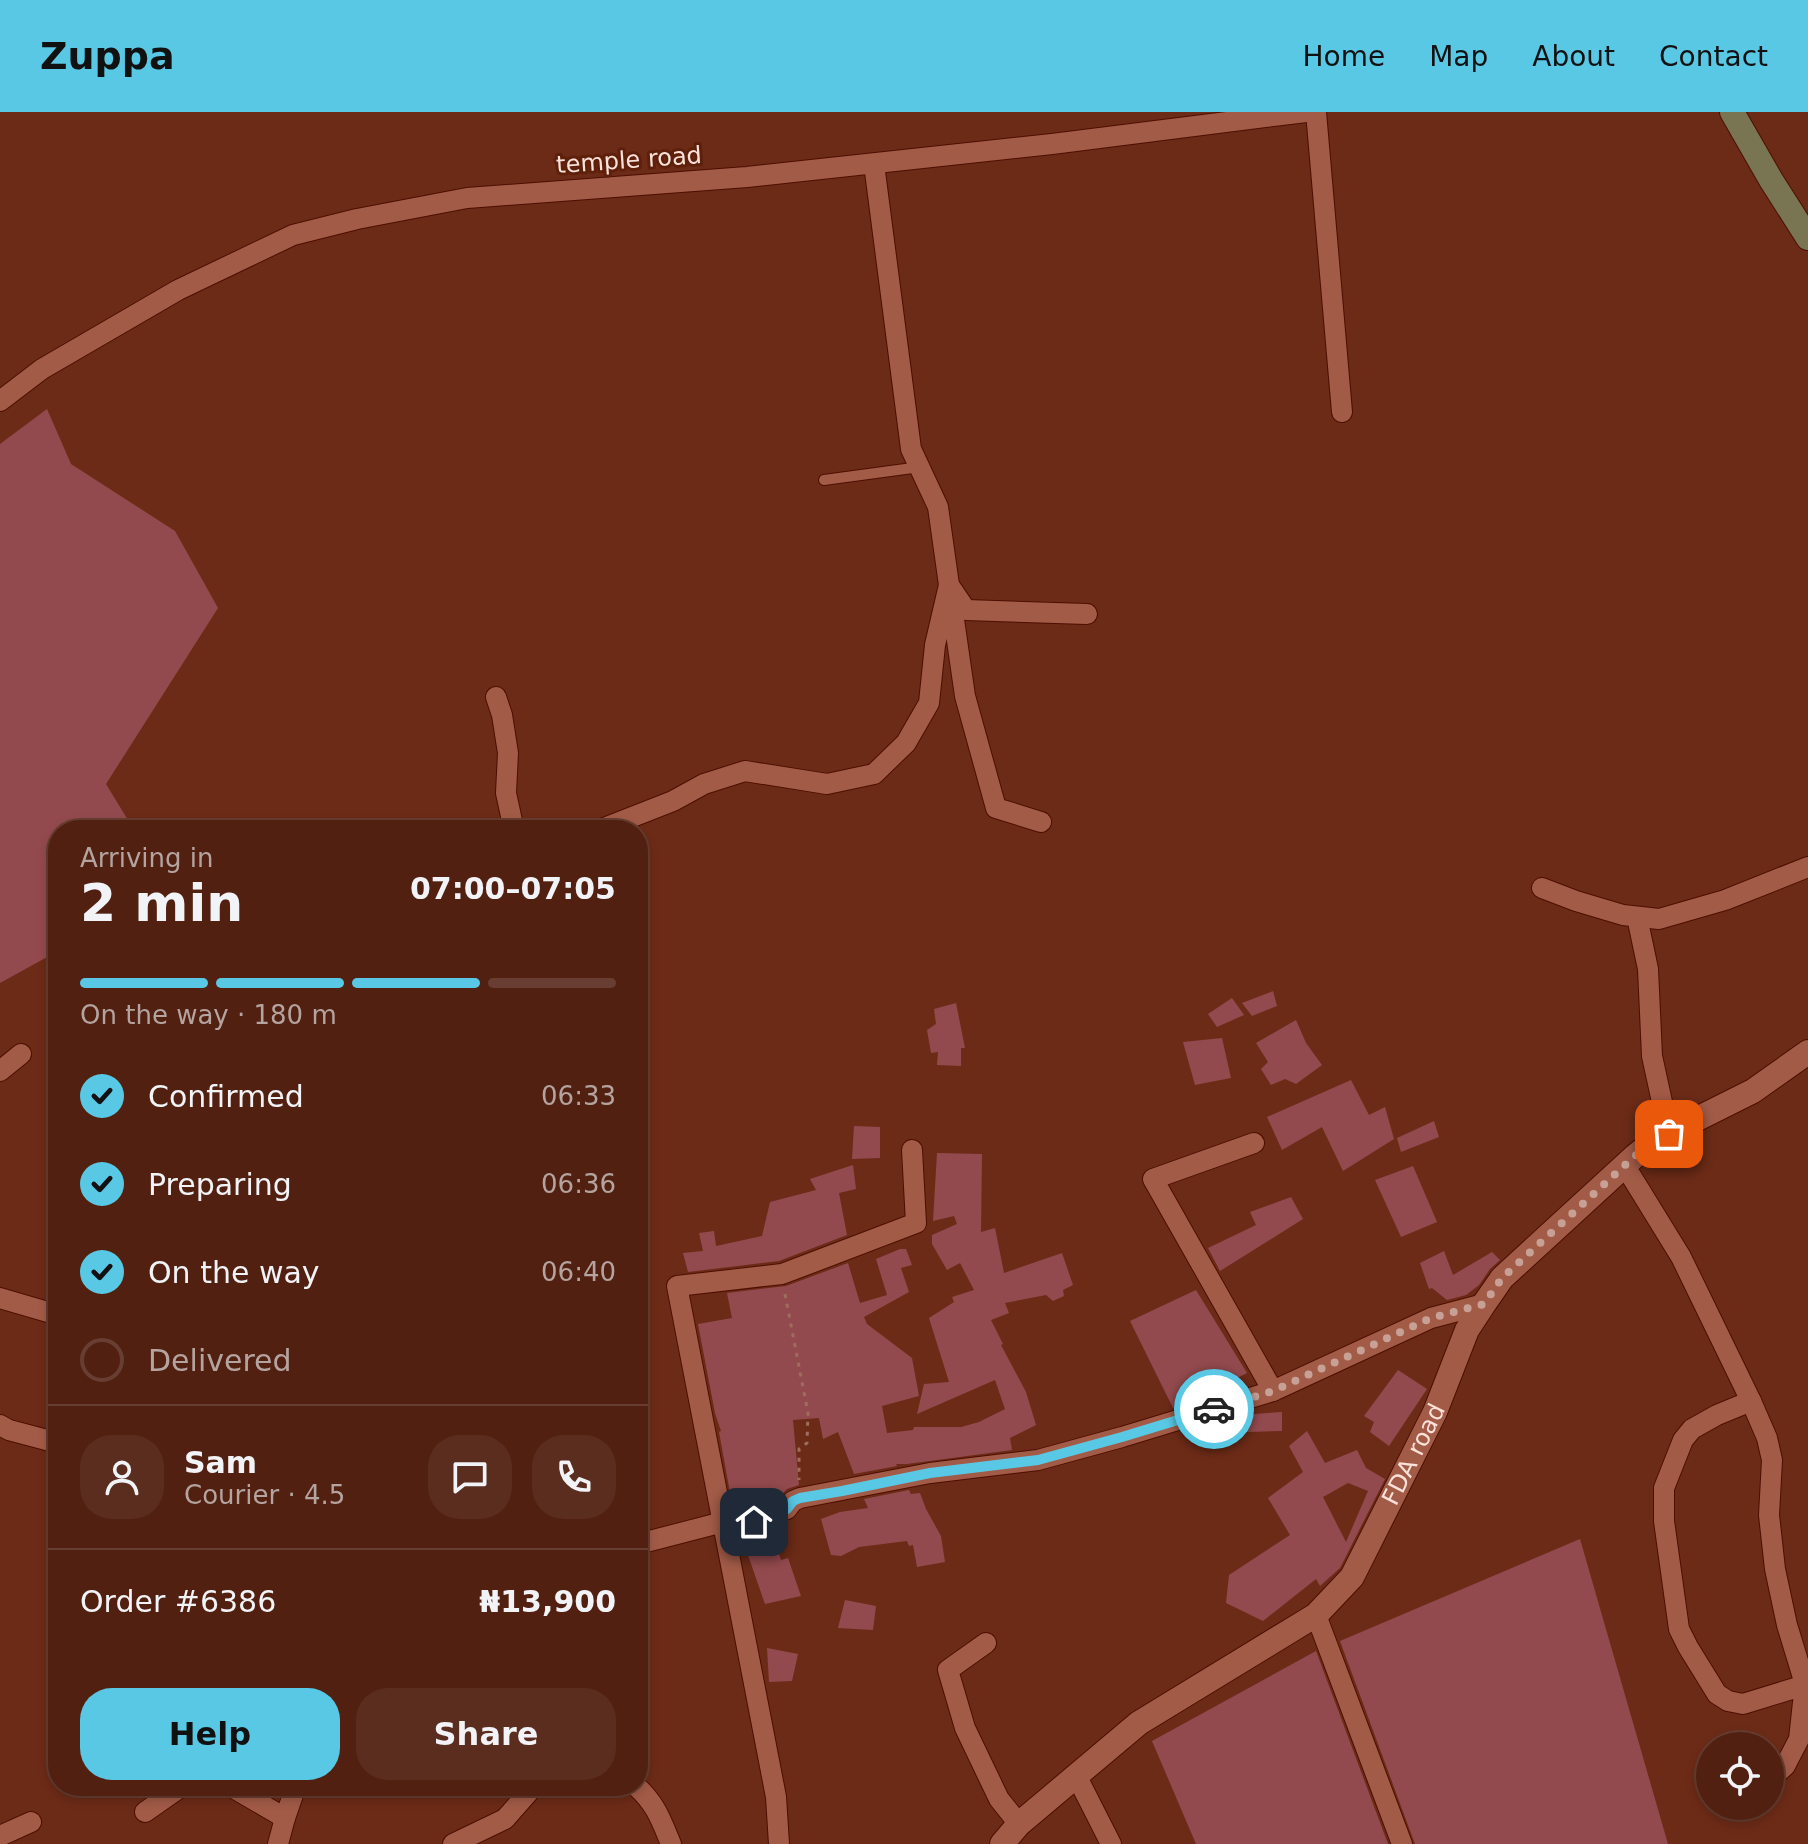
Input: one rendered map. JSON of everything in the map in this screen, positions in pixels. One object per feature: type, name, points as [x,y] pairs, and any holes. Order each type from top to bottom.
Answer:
[{"type":"main road","points":[[1732,112],[1808,238]]},
{"type":"street","name":"temple road","points":[[0,401],[42,369],[178,290],[293,235],[357,219],[467,198],[874,164],[1306,112]]},
{"type":"street","points":[[1316,112],[1342,412]]},
{"type":"street","points":[[874,164],[911,449],[938,507],[965,696],[996,808],[1041,822]]},
{"type":"street","points":[[949,585],[966,610],[1087,614]]},
{"type":"street","points":[[625,820],[673,801],[704,784],[745,771],[827,784],[874,774],[906,743],[929,703],[935,645],[949,585]]},
{"type":"street","points":[[496,697],[508,753],[506,793],[512,820]]},
{"type":"street","points":[[1542,888],[1623,915],[1659,919],[1725,900],[1808,867]]},
{"type":"street","points":[[1637,917],[1648,969],[1652,1056],[1669,1134]]},
{"type":"street","name":"FDA road","points":[[1002,1844],[1019,1824],[1139,1723],[1316,1615],[1352,1577],[1435,1412],[1467,1330],[1502,1278],[1650,1144],[1753,1091],[1808,1052]]},
{"type":"street","points":[[0,1071],[21,1054]]},
{"type":"street","points":[[1254,1143],[1153,1179],[1273,1391]]},
{"type":"street","points":[[779,1844],[776,1797],[677,1286],[782,1274],[916,1223],[912,1150]]},
{"type":"street","points":[[1625,1166],[1681,1257],[1767,1438],[1772,1460],[1769,1515],[1775,1569],[1787,1625],[1807,1684],[1799,1739],[1784,1767]]},
{"type":"street","points":[[0,1298],[48,1312]]},
{"type":"street","points":[[648,1541],[723,1522],[754,1522],[787,1509],[800,1498],[930,1473],[1038,1460],[1122,1437],[1273,1391],[1431,1318],[1484,1304]]},
{"type":"street","points":[[1751,1401],[1692,1429],[1683,1440],[1664,1488],[1664,1521],[1679,1629],[1717,1694],[1728,1701],[1743,1704],[1807,1684]]},
{"type":"street","points":[[0,1425],[48,1441]]},
{"type":"street","points":[[1316,1615],[1402,1844]]},
{"type":"street","points":[[986,1643],[948,1670],[965,1728],[999,1799],[1019,1824]]},
{"type":"street","points":[[1076,1775],[1111,1844]]},
{"type":"street","points":[[145,1812],[168,1796]]},
{"type":"street","points":[[247,1796],[285,1818]]},
{"type":"street","points":[[278,1844],[293,1796]]},
{"type":"street","points":[[453,1844],[505,1819],[525,1796]]},
{"type":"street","points":[[648,1796],[658,1810],[671,1844]]},
{"type":"street","points":[[0,1836],[31,1822]]},
{"type":"lane","points":[[824,480],[920,467]]},
{"type":"path","points":[[782,1274],[808,1413],[807,1443],[799,1449],[799,1489]]},
{"type":"building","points":[[47,409],[71,464],[175,531],[218,608],[106,784],[128,820],[48,820],[48,957],[0,983],[0,444]]},
{"type":"building","points":[[1273,991],[1277,1006],[1252,1016],[1242,1003]]},
{"type":"building","points":[[1232,998],[1244,1015],[1217,1027],[1208,1014]]},
{"type":"building","points":[[956,1003],[965,1048],[961,1048],[961,1066],[937,1065],[938,1052],[931,1053],[927,1030],[936,1024],[934,1009]]},
{"type":"building","points":[[1296,1020],[1306,1043],[1322,1065],[1296,1084],[1285,1079],[1271,1085],[1261,1069],[1268,1062],[1256,1043]]},
{"type":"building","points":[[1222,1038],[1231,1078],[1195,1085],[1183,1042]]},
{"type":"building","points":[[1351,1080],[1369,1115],[1385,1107],[1394,1139],[1343,1171],[1322,1127],[1282,1150],[1267,1117]]},
{"type":"building","points":[[1434,1121],[1439,1137],[1401,1152],[1397,1138]]},
{"type":"building","points":[[854,1126],[880,1127],[880,1158],[852,1159]]},
{"type":"building","points":[[937,1153],[982,1154],[981,1232],[995,1228],[1004,1273],[1062,1253],[1073,1285],[1063,1290],[1064,1296],[1053,1301],[1046,1295],[1005,1303],[1009,1313],[991,1320],[1026,1392],[1036,1425],[1010,1438],[1012,1450],[896,1464],[854,1474],[838,1432],[823,1439],[819,1418],[793,1420],[799,1485],[787,1489],[779,1498],[752,1509],[733,1509],[721,1431],[698,1324],[732,1318],[727,1293],[786,1286],[848,1263],[860,1303],[887,1295],[876,1259],[906,1249],[912,1265],[901,1268],[909,1292],[864,1317],[867,1324],[912,1358],[919,1396],[882,1406],[887,1433],[913,1430],[914,1427],[961,1427],[1005,1409],[995,1380],[917,1414],[924,1384],[949,1382],[929,1318],[954,1302],[952,1297],[974,1290],[960,1263],[947,1270],[932,1244],[932,1235],[957,1224],[954,1216],[933,1221]]},
{"type":"building","points":[[853,1165],[856,1189],[839,1193],[847,1235],[779,1261],[688,1272],[683,1253],[703,1251],[699,1233],[714,1231],[716,1246],[762,1236],[770,1202],[816,1190],[810,1179]]},
{"type":"building","points":[[1413,1166],[1437,1222],[1401,1237],[1375,1180]]},
{"type":"building","points":[[1291,1197],[1303,1219],[1220,1271],[1208,1248],[1256,1225],[1250,1212]]},
{"type":"building","points":[[1444,1251],[1453,1275],[1492,1252],[1500,1260],[1466,1295],[1447,1300],[1432,1288],[1429,1289],[1420,1263]]},
{"type":"building","points":[[1196,1290],[1247,1373],[1173,1408],[1130,1321]]},
{"type":"building","points":[[1398,1370],[1427,1389],[1389,1446],[1370,1432],[1374,1422],[1364,1416]]},
{"type":"building","points":[[1282,1412],[1282,1431],[1216,1433],[1214,1423],[1239,1415]]},
{"type":"building","points":[[1307,1431],[1325,1463],[1357,1450],[1366,1468],[1385,1479],[1340,1568],[1320,1586],[1316,1579],[1263,1621],[1226,1603],[1229,1575],[1290,1535],[1268,1498],[1303,1472],[1289,1446]],"holes":[[[1348,1483],[1368,1491],[1346,1542],[1323,1497]]]},
{"type":"building","points":[[909,1490],[911,1494],[920,1493],[941,1536],[945,1562],[917,1567],[913,1545],[909,1546],[907,1541],[859,1547],[841,1556],[831,1555],[821,1519],[840,1512],[868,1508],[864,1499]]},
{"type":"building","points":[[771,1529],[781,1560],[788,1558],[801,1596],[765,1604],[741,1535]]},
{"type":"building","points":[[1580,1539],[1668,1844],[1415,1844],[1340,1641]]},
{"type":"building","points":[[845,1600],[876,1606],[873,1630],[838,1628]]},
{"type":"building","points":[[767,1648],[798,1654],[792,1681],[769,1682]]},
{"type":"building","points":[[1316,1651],[1388,1844],[1196,1844],[1152,1741]]},
{"type":"way so far","points":[[1214,1409],[1273,1391],[1431,1318],[1484,1304],[1502,1278],[1635,1156],[1669,1134]]},
{"type":"route","points":[[754,1522],[787,1509],[800,1498],[930,1473],[1038,1460],[1214,1409]]}]
